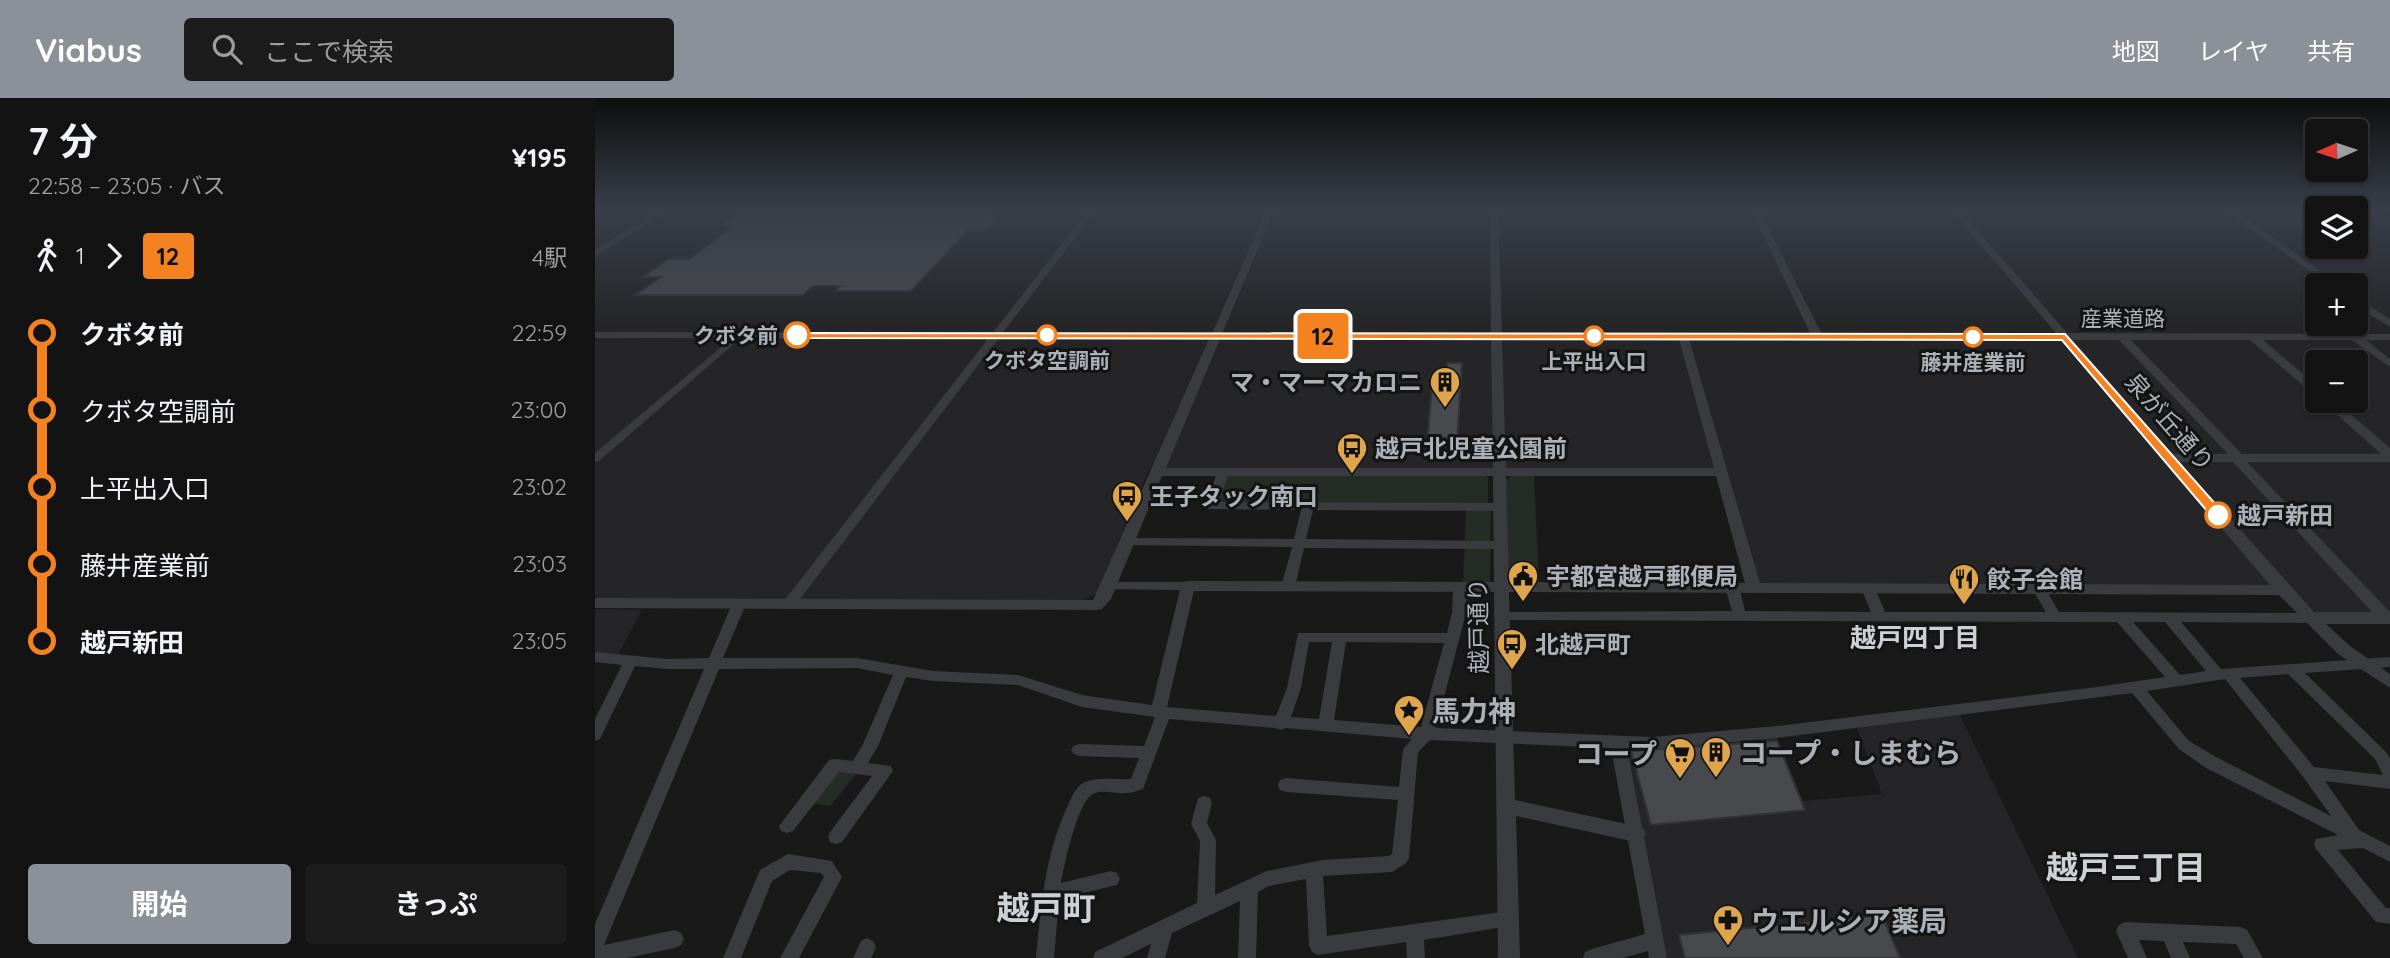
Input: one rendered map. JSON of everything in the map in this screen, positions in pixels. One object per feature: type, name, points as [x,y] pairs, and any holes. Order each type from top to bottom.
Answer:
[{"type":"street","points":[[789,604],[1062,249]]},
{"type":"street","points":[[595,603],[1088,607],[1101,602],[1254,249]]},
{"type":"street","name":"越戸通り","points":[[1495,249],[1509,958]]},
{"type":"street","points":[[1775,249],[1817,336]]},
{"type":"street","name":"泉が丘通り","points":[[1989,249],[2282,590],[2309,618],[2390,682]]},
{"type":"street","points":[[2284,249],[2318,273]]},
{"type":"street","points":[[2368,309],[2390,324]]},
{"type":"street","name":"産業道路","points":[[595,335],[2390,337]]},
{"type":"street","points":[[595,459],[739,335]]},
{"type":"street","points":[[1683,336],[1754,587]]},
{"type":"street","points":[[2122,337],[2388,618]]},
{"type":"street","points":[[2355,337],[2390,364]]},
{"type":"street","points":[[2254,338],[2305,382]]},
{"type":"street","points":[[2341,413],[2390,456]]},
{"type":"street","points":[[2169,458],[2390,456]]},
{"type":"street","points":[[1223,471],[1212,506],[1500,507]]},
{"type":"street","points":[[1157,472],[1722,472]]},
{"type":"street","points":[[1288,587],[1308,506]]},
{"type":"street","points":[[1127,542],[1500,545]]},
{"type":"street","points":[[1108,586],[2282,590]]},
{"type":"street","points":[[1045,958],[1054,860],[1083,791],[1091,787],[1130,788],[1137,784],[1161,713],[1188,586]]},
{"type":"street","points":[[1732,587],[1740,616]]},
{"type":"street","points":[[1103,958],[1267,879],[1314,870],[1392,864],[1400,858],[1411,749],[1427,734],[1459,613],[1460,588]]},
{"type":"street","points":[[1868,588],[1879,617]]},
{"type":"street","points":[[2039,589],[2055,617]]},
{"type":"street","points":[[595,945],[739,604]]},
{"type":"street","points":[[1501,615],[2388,618]]},
{"type":"street","points":[[2121,618],[2177,681]]},
{"type":"street","points":[[2169,618],[2223,674],[2309,773],[2358,838]]},
{"type":"street","points":[[1281,724],[1294,688],[1304,638],[1453,638]]},
{"type":"street","points":[[1325,727],[1340,638]]},
{"type":"street","points":[[595,657],[629,662],[713,664],[857,663],[933,676],[1018,680],[1082,701],[1161,713],[1427,734],[1618,744],[1777,732],[2223,674],[2390,662]]},
{"type":"street","points":[[595,735],[601,710],[629,662]]},
{"type":"street","points":[[2292,669],[2380,755],[2390,772]]},
{"type":"street","points":[[857,768],[870,746],[902,670]]},
{"type":"street","points":[[2136,687],[2184,745],[2212,764],[2390,854]]},
{"type":"street","points":[[1592,958],[1657,949],[1618,744]]},
{"type":"street","points":[[1079,750],[1149,752]]},
{"type":"street","points":[[787,826],[835,765],[885,771],[836,837]]},
{"type":"street","points":[[2309,773],[2390,782]]},
{"type":"street","points":[[1286,785],[1407,794]]},
{"type":"street","points":[[1204,803],[1199,824],[1208,840],[1206,908]]},
{"type":"street","points":[[1507,806],[1636,834]]},
{"type":"street","points":[[2358,838],[2322,845],[2382,916],[2390,916]]},
{"type":"street","points":[[732,958],[766,876],[788,862],[826,866],[833,877],[789,958]]},
{"type":"street","points":[[1314,870],[1318,946],[1509,919]]},
{"type":"street","points":[[1051,893],[1111,879]]},
{"type":"street","points":[[1247,958],[1249,888]]},
{"type":"street","points":[[1156,958],[1164,928]]},
{"type":"street","points":[[2138,958],[2125,931],[2241,936],[2254,958]]},
{"type":"street","points":[[1415,933],[1416,958]]},
{"type":"street","points":[[2169,933],[2181,958]]},
{"type":"street","points":[[595,956],[675,939]]},
{"type":"shaded area","points":[[595,249],[2305,249],[2305,259],[2368,259],[2368,249],[2390,249],[2390,613],[2319,613],[2310,609],[2288,587],[1763,584],[1759,581],[1727,469],[1150,468],[1096,594],[1079,602],[595,600]]},
{"type":"shaded area","points":[[1225,475],[1484,475],[1488,478],[1488,504],[1214,505]]},
{"type":"shaded area","points":[[1513,475],[1534,475],[1539,582],[1513,582],[1508,579],[1505,480]]},
{"type":"shaded area","points":[[1466,508],[1491,509],[1490,582],[1485,585],[1463,585]]},
{"type":"shaded area","points":[[595,609],[642,610],[617,657],[595,653]]},
{"type":"shaded area","points":[[1959,713],[2078,958],[1663,958],[1625,748],[1776,736],[1803,801],[1882,794],[1856,726]]},
{"type":"shaded area","points":[[839,772],[856,774],[830,806],[810,803]]},
{"type":"building","points":[[702,249],[950,249],[911,291],[835,291],[840,286],[813,286],[803,295],[635,295],[661,277],[643,277],[668,259],[689,259]]},
{"type":"building","name":"マ・マーマカロニ","points":[[1447,363],[1462,363],[1457,444],[1427,444],[1433,374],[1447,374]]},
{"type":"building","name":"コープ・しまむら","points":[[1777,741],[1805,810],[1651,825],[1631,751]]},
{"type":"building","points":[[1882,915],[1900,958],[1685,958],[1679,935]]},
{"type":"bus line","name":"12","points":[[797,335],[2065,337],[2218,515]]},
{"type":"place","name":"クボタ前","points":[[797,335]]},
{"type":"place","name":"クボタ空調前","points":[[1047,335]]},
{"type":"place","name":"上平出入口","points":[[1594,336]]},
{"type":"place","name":"藤井産業前","points":[[1973,337]]},
{"type":"place","name":"マ・マーマカロニ","points":[[1445,409]]},
{"type":"place","name":"越戸北児童公園前","points":[[1352,475]]},
{"type":"place","name":"越戸新田","points":[[2218,515]]},
{"type":"place","name":"王子タック南口","points":[[1127,523]]},
{"type":"place","name":"宇都宮越戸郵便局","points":[[1523,603]]},
{"type":"place","name":"餃子会館","points":[[1964,606]]},
{"type":"place","name":"北越戸町","points":[[1512,671]]},
{"type":"place","name":"馬力神","points":[[1409,737]]},
{"type":"place","name":"コープ・しまむら","points":[[1716,779]]},
{"type":"place","name":"コープ","points":[[1680,780]]},
{"type":"place","name":"ウエルシア薬局","points":[[1728,947]]},
{"type":"district","name":"越戸四丁目","points":[[1915,637]]},
{"type":"district","name":"越戸三丁目","points":[[2126,867]]},
{"type":"district","name":"越戸町","points":[[1046,907]]}]
